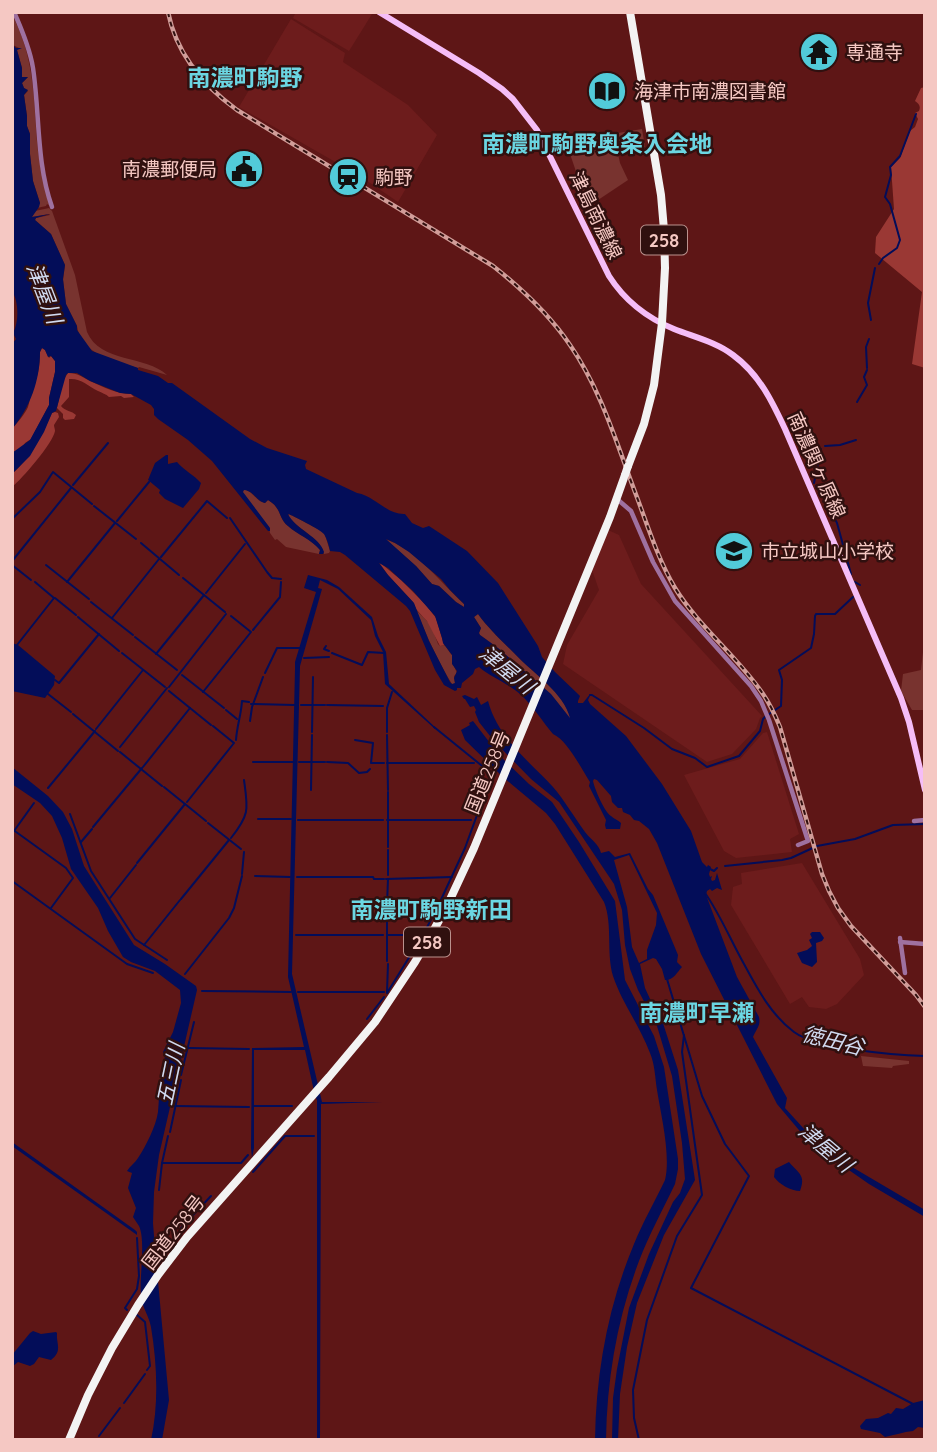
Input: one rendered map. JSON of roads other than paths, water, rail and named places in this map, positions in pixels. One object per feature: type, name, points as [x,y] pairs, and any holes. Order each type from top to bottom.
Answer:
[{"type":"highway","name":"国道258号","points":[[69,1440],[101,1369],[158,1275],[187,1237],[321,1086],[382,1012],[420,953],[474,848],[610,517],[649,408],[658,362],[665,268],[664,230],[655,157],[630,12]]},
{"type":"main road","name":"津島南濃線","points":[[379,12],[479,73],[513,99],[537,130],[609,276],[630,303],[662,323]]},
{"type":"main road","name":"南濃関ヶ原線","points":[[662,323],[732,354],[753,374],[768,394],[901,698],[925,790]]},
{"type":"street","points":[[14,12],[33,65],[42,166],[52,207]]},
{"type":"street","points":[[616,499],[631,511],[653,562],[675,601],[751,686],[767,715],[808,841],[798,845]]},
{"type":"street","points":[[914,821],[925,820]]},
{"type":"street","points":[[905,973],[900,940],[925,944]]},
{"type":"water","name":"津屋川","points":[[12,36],[13,45],[22,48],[17,50],[22,77],[28,77],[22,83],[28,90],[24,95],[27,126],[30,134],[33,181],[40,203],[32,217],[50,214],[35,220],[51,234],[65,265],[63,279],[66,304],[77,330],[92,351],[172,383],[250,439],[267,448],[307,461],[306,469],[370,498],[392,512],[405,514],[412,523],[423,528],[429,526],[467,551],[498,583],[538,646],[542,657],[580,696],[578,703],[583,703],[590,694],[590,704],[626,736],[662,784],[691,831],[702,862],[711,867],[709,874],[712,881],[717,873],[722,890],[710,889],[706,895],[737,977],[759,1017],[759,1025],[753,1037],[787,1098],[785,1108],[815,1141],[852,1167],[925,1210],[925,1217],[869,1184],[823,1152],[804,1136],[777,1104],[701,954],[649,829],[623,812],[622,808],[618,808],[612,802],[611,796],[594,779],[596,790],[606,810],[621,823],[620,829],[606,829],[606,820],[589,786],[590,782],[573,755],[525,699],[511,687],[479,667],[462,683],[461,688],[455,691],[444,685],[410,611],[345,555],[330,551],[322,532],[288,514],[322,547],[324,552],[319,554],[320,550],[316,546],[285,523],[272,503],[268,500],[262,502],[244,490],[270,528],[268,531],[212,461],[158,419],[151,405],[131,394],[120,393],[90,381],[77,373],[66,375],[56,411],[52,413],[30,456],[12,474],[12,453],[30,440],[49,405],[55,361],[51,356],[48,357],[42,348],[33,393],[12,429],[12,344],[16,339],[13,333],[17,312],[12,291]],"holes":[[[386,539],[409,552],[441,579],[464,607],[439,586],[432,584]],[[379,563],[413,591],[435,616],[443,643],[452,655],[452,664],[457,671],[455,683],[450,682],[429,641],[414,603]],[[478,614],[555,692],[570,718],[551,694],[480,635],[481,628],[474,617]]]},
{"type":"water","points":[[166,455],[168,464],[177,462],[201,483],[183,508],[165,499],[159,493],[160,490],[148,480],[155,463]]},
{"type":"water","points":[[308,575],[327,580],[339,587],[372,617],[386,652],[389,684],[436,728],[385,684],[383,652],[371,620],[338,589],[320,580],[318,588],[322,589],[300,666],[292,974],[322,1102],[382,1102],[321,1104],[320,1440],[317,1440],[317,1100],[305,1050],[254,1050],[252,1158],[251,1148],[252,1048],[304,1047],[288,977],[295,662],[316,592],[304,588]]},
{"type":"water","points":[[12,643],[55,676],[54,685],[45,698],[12,691]]},
{"type":"water","points":[[462,696],[474,699],[477,697],[481,705],[488,701],[506,737],[553,787],[601,853],[609,851],[615,857],[630,853],[653,895],[678,955],[677,962],[682,967],[673,977],[665,980],[656,959],[640,964],[645,988],[657,1007],[678,1070],[695,1180],[664,1235],[637,1303],[620,1394],[618,1440],[612,1440],[613,1398],[629,1308],[649,1254],[685,1179],[672,1076],[657,1026],[630,969],[622,910],[614,884],[559,802],[531,779],[494,741],[479,722],[474,706],[470,707]],"holes":[[[629,855],[657,913],[647,959],[639,963],[632,947],[627,907],[614,860]]]},
{"type":"water","points":[[473,721],[500,756],[552,802],[615,901],[625,980],[654,1036],[664,1067],[678,1169],[675,1184],[639,1261],[619,1327],[608,1394],[606,1440],[595,1440],[601,1364],[610,1315],[625,1267],[665,1180],[667,1170],[665,1135],[654,1067],[646,1043],[613,976],[604,902],[546,813],[504,778],[465,740],[461,730]]},
{"type":"water","name":"五三川","points":[[12,767],[63,812],[72,829],[84,866],[134,945],[196,986],[197,990],[159,1155],[154,1192],[153,1223],[169,1400],[162,1440],[151,1440],[156,1398],[155,1355],[151,1327],[141,1296],[142,1241],[139,1226],[133,1217],[136,1208],[128,1188],[132,1173],[127,1171],[144,1148],[157,1118],[160,1082],[165,1062],[163,1052],[173,1032],[181,1003],[180,990],[155,971],[123,957],[98,908],[71,869],[52,816],[40,803],[12,784]]},
{"type":"water","points":[[812,932],[820,932],[824,938],[816,943],[817,962],[812,967],[802,963],[797,953],[812,946],[809,940],[812,938]]},
{"type":"water","points":[[12,1142],[135,1230],[137,1235],[12,1146]]},
{"type":"water","points":[[789,1162],[802,1178],[800,1191],[786,1187],[774,1177],[775,1169]]},
{"type":"water","points":[[33,1331],[41,1334],[56,1332],[57,1354],[51,1360],[39,1357],[30,1366],[18,1362],[12,1367],[12,1355]]},
{"type":"water","points":[[925,1400],[925,1428],[918,1427],[913,1431],[885,1437],[880,1433],[861,1429],[860,1426],[866,1419],[891,1414],[896,1408],[903,1409]]},
{"type":"waterway","points":[[879,264],[897,248],[900,240],[890,204],[885,197],[891,175],[890,167],[900,156],[916,114]]},
{"type":"waterway","points":[[871,320],[868,303],[875,268]]},
{"type":"waterway","points":[[867,368],[866,347],[869,339]]},
{"type":"waterway","points":[[857,402],[867,385],[864,377],[867,370]]},
{"type":"waterway","points":[[825,446],[856,440]]},
{"type":"waterway","points":[[73,485],[108,443]]},
{"type":"waterway","points":[[814,483],[821,449]]},
{"type":"waterway","points":[[12,519],[40,492],[53,472],[92,504]]},
{"type":"waterway","points":[[117,521],[149,482]]},
{"type":"waterway","points":[[816,486],[821,493]]},
{"type":"waterway","points":[[13,560],[71,488]]},
{"type":"waterway","points":[[823,496],[837,523],[851,574]]},
{"type":"waterway","points":[[161,557],[207,501],[227,518]]},
{"type":"waterway","points":[[94,506],[136,539]]},
{"type":"waterway","points":[[230,518],[272,578],[281,579]]},
{"type":"waterway","points":[[67,582],[115,523]]},
{"type":"waterway","points":[[141,543],[179,575]]},
{"type":"waterway","points":[[206,593],[245,544]]},
{"type":"waterway","points":[[112,618],[159,559]]},
{"type":"waterway","points":[[12,565],[31,580]]},
{"type":"waterway","points":[[46,565],[89,599]]},
{"type":"waterway","points":[[183,578],[225,612]]},
{"type":"waterway","points":[[17,645],[54,598],[35,582]]},
{"type":"waterway","points":[[253,630],[280,597],[281,582]]},
{"type":"waterway","points":[[855,582],[860,585]]},
{"type":"waterway","points":[[156,654],[204,595]]},
{"type":"waterway","points":[[590,695],[644,728],[672,749],[695,758],[707,767],[739,756],[760,731],[763,719],[781,706],[782,680],[779,670],[811,648],[816,614],[835,614],[853,597]]},
{"type":"waterway","points":[[55,598],[76,615]]},
{"type":"waterway","points":[[91,602],[133,635]]},
{"type":"waterway","points":[[169,687],[226,614]]},
{"type":"waterway","points":[[203,692],[251,632],[231,616]]},
{"type":"waterway","points":[[78,617],[119,651]]},
{"type":"waterway","points":[[55,680],[59,683],[99,634]]},
{"type":"waterway","points":[[135,637],[177,670]]},
{"type":"waterway","points":[[326,646],[324,649],[329,651]]},
{"type":"waterway","points":[[265,673],[277,648],[300,648]]},
{"type":"waterway","points":[[332,653],[362,665],[368,652],[384,653]]},
{"type":"waterway","points":[[122,653],[165,687]]},
{"type":"waterway","points":[[304,658],[329,657]]},
{"type":"waterway","points":[[96,729],[143,670]]},
{"type":"waterway","points":[[182,675],[224,708]]},
{"type":"waterway","points":[[250,721],[263,677]]},
{"type":"waterway","points":[[312,732],[313,677]]},
{"type":"waterway","points":[[120,747],[167,688]]},
{"type":"waterway","points":[[169,691],[211,725]]},
{"type":"waterway","points":[[387,732],[387,708],[392,692]]},
{"type":"waterway","points":[[48,694],[71,712]]},
{"type":"waterway","points":[[236,740],[242,701],[249,702]]},
{"type":"waterway","points":[[251,704],[294,705]]},
{"type":"waterway","points":[[301,705],[325,705]]},
{"type":"waterway","points":[[327,705],[383,706]]},
{"type":"waterway","points":[[143,767],[190,708]]},
{"type":"waterway","points":[[226,710],[237,719]]},
{"type":"waterway","points":[[73,714],[118,751]]},
{"type":"waterway","points":[[187,802],[234,743],[213,726]]},
{"type":"waterway","points":[[434,727],[492,774],[465,848],[439,904]]},
{"type":"waterway","points":[[48,788],[95,731]]},
{"type":"waterway","points":[[311,790],[312,735]]},
{"type":"waterway","points":[[387,735],[388,790]]},
{"type":"waterway","points":[[355,740],[373,743],[371,763],[384,763]]},
{"type":"waterway","points":[[120,752],[162,786]]},
{"type":"waterway","points":[[253,762],[293,762]]},
{"type":"waterway","points":[[299,762],[325,762]]},
{"type":"waterway","points":[[327,762],[348,763],[359,773],[370,769]]},
{"type":"waterway","points":[[387,763],[474,763]]},
{"type":"waterway","points":[[93,827],[142,768]]},
{"type":"waterway","points":[[231,838],[245,817],[244,780]]},
{"type":"waterway","points":[[164,787],[206,821]]},
{"type":"waterway","points":[[388,792],[388,847]]},
{"type":"waterway","points":[[14,831],[34,803]]},
{"type":"waterway","points":[[137,863],[185,804]]},
{"type":"waterway","points":[[70,814],[91,871],[135,939],[167,960]]},
{"type":"waterway","points":[[258,819],[291,819]]},
{"type":"waterway","points":[[298,820],[383,820]]},
{"type":"waterway","points":[[387,820],[471,820]]},
{"type":"waterway","points":[[208,823],[241,849]]},
{"type":"waterway","points":[[725,866],[782,860],[817,846],[855,839],[893,825],[925,824]]},
{"type":"waterway","points":[[12,829],[66,868],[73,878],[51,908]]},
{"type":"waterway","points":[[81,842],[92,829]]},
{"type":"waterway","points":[[181,899],[229,840]]},
{"type":"waterway","points":[[388,850],[388,875]]},
{"type":"waterway","points":[[242,874],[244,852]]},
{"type":"waterway","points":[[110,898],[136,865]]},
{"type":"waterway","points":[[710,869],[714,871],[717,868]]},
{"type":"waterway","points":[[185,974],[229,918],[242,876]]},
{"type":"waterway","points":[[255,876],[290,877]]},
{"type":"waterway","points":[[297,877],[384,879]]},
{"type":"waterway","points":[[386,879],[452,877]]},
{"type":"waterway","points":[[387,905],[388,879]]},
{"type":"waterway","points":[[12,881],[127,964],[153,973]]},
{"type":"waterway","name":"徳田谷","points":[[705,893],[765,1001],[778,1018],[794,1032],[805,1038],[838,1047],[925,1056]]},
{"type":"waterway","points":[[144,945],[180,900]]},
{"type":"waterway","points":[[387,907],[387,961]]},
{"type":"waterway","points":[[387,993],[437,908]]},
{"type":"waterway","points":[[296,935],[383,935]]},
{"type":"waterway","points":[[387,935],[423,935]]},
{"type":"waterway","points":[[387,992],[388,964]]},
{"type":"waterway","points":[[667,979],[702,1096],[725,1144],[749,1176],[691,1288],[913,1404]]},
{"type":"waterway","points":[[202,991],[291,992]]},
{"type":"waterway","points":[[298,992],[384,992]]},
{"type":"waterway","points":[[367,1019],[384,997]]},
{"type":"waterway","name":"五三川","points":[[181,1075],[194,1022]]},
{"type":"waterway","points":[[639,1440],[634,1418],[633,1390],[647,1320],[677,1236],[702,1195],[682,1052],[684,1035]]},
{"type":"waterway","name":"五三川","points":[[188,1048],[249,1049]]},
{"type":"waterway","name":"五三川","points":[[170,1132],[181,1080]]},
{"type":"waterway","name":"五三川","points":[[175,1106],[249,1107]]},
{"type":"waterway","points":[[254,1106],[292,1106]]},
{"type":"waterway","points":[[159,1190],[168,1136]]},
{"type":"waterway","points":[[253,1172],[285,1136],[314,1136]]},
{"type":"waterway","points":[[162,1163],[241,1163],[248,1155]]},
{"type":"waterway","points":[[181,1228],[211,1196]]},
{"type":"waterway","points":[[127,1310],[125,1308],[137,1289],[139,1276],[137,1238]]},
{"type":"waterway","points":[[137,1315],[145,1322],[150,1366],[147,1370]]},
{"type":"waterway","points":[[124,1403],[145,1374]]},
{"type":"waterway","points":[[99,1436],[120,1408]]},
{"type":"railway","points":[[168,12],[185,55],[203,79],[225,101],[493,266],[534,302],[562,334],[581,363],[600,401],[655,545],[675,588],[695,616],[753,680],[774,714],[822,874],[838,908],[851,926],[925,1007]]},
{"type":"place","name":"専通寺","points":[[819,52]]},
{"type":"place","name":"海津市南濃図書館","points":[[607,91]]},
{"type":"place","name":"南濃郵便局","points":[[244,169]]},
{"type":"place","name":"駒野","points":[[348,177]]},
{"type":"place","name":"市立城山小学校","points":[[734,551]]},
{"type":"district","name":"南濃町駒野","points":[[245,77]]},
{"type":"district","name":"南濃町駒野奥条入会地","points":[[597,143]]},
{"type":"district","name":"南濃町駒野新田","points":[[431,909]]},
{"type":"district","name":"南濃町早瀬","points":[[697,1012]]}]
